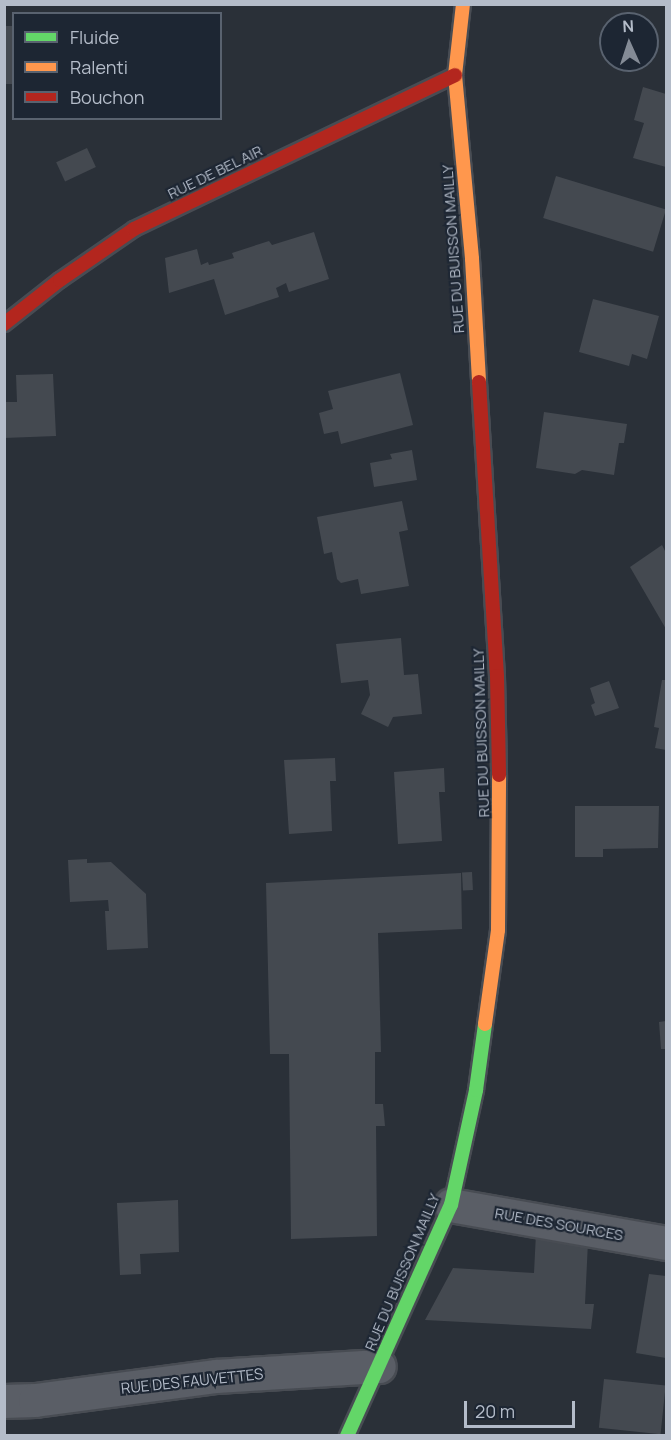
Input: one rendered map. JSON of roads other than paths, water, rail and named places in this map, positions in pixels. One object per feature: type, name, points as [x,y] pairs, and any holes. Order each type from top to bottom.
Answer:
[{"type":"street","name":"RUE DU BUISSON MAILLY","points":[[350,1435],[451,1205],[476,1090],[498,930],[500,864],[496,653],[472,259],[455,75],[464,4]]},
{"type":"street","name":"RUE DE BEL AIR","points":[[4,324],[60,280],[134,229],[455,75]]},
{"type":"street","name":"RUE DES SOURCES","points":[[451,1205],[666,1243]]},
{"type":"street","name":"RUE DES FAUVETTES","points":[[4,1401],[35,1400],[216,1376],[379,1366]]}]
